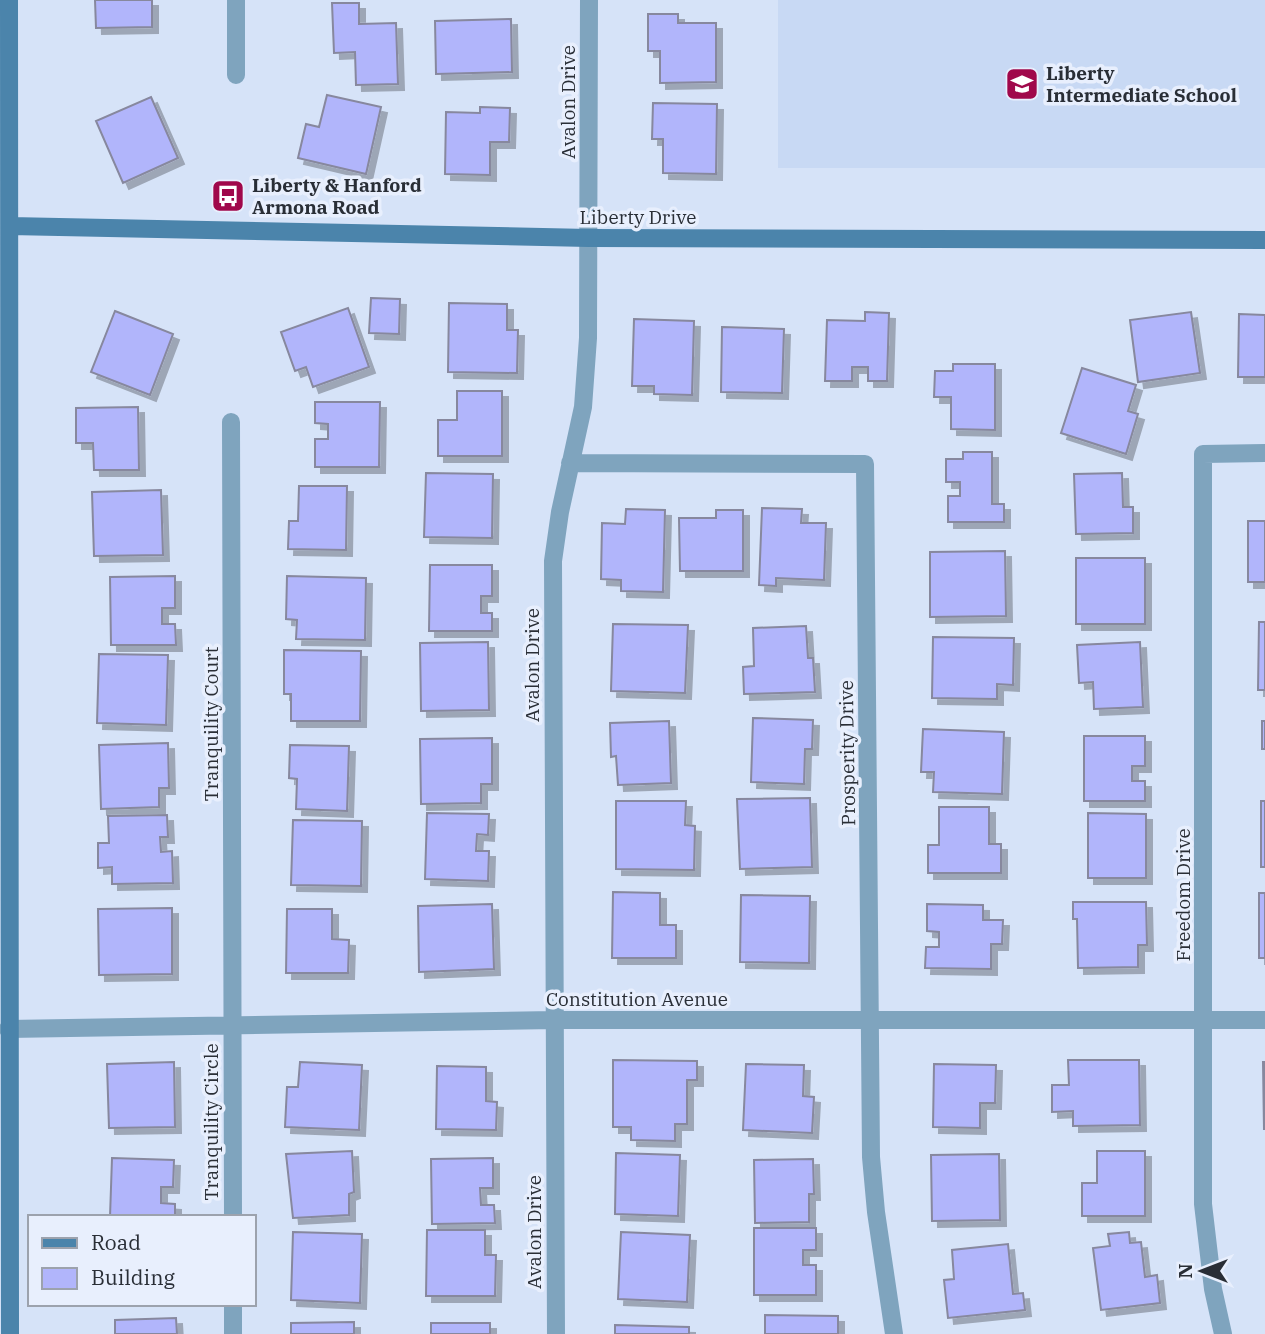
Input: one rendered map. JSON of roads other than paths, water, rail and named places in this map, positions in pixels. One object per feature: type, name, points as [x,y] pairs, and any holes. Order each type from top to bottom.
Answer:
[{"type":"main road","points":[[9,0],[5,226],[10,1334]]},
{"type":"main road","name":"Liberty Drive","points":[[5,226],[589,238],[1265,240]]},
{"type":"street","points":[[236,0],[236,75]]},
{"type":"street","name":"Avalon Drive","points":[[556,1334],[553,561],[583,407],[588,338],[589,0]]},
{"type":"street","name":"Tranquility Court","points":[[232,422],[232,1027]]},
{"type":"street","name":"Freedom Drive","points":[[1223,1334],[1213,1289],[1203,1204],[1203,454],[1265,453]]},
{"type":"street","name":"Prosperity Drive","points":[[570,463],[865,464],[872,1157],[876,1212],[894,1334]]},
{"type":"street","name":"Constitution Avenue","points":[[8,1029],[554,1020],[1265,1020]]},
{"type":"street","name":"Tranquility Circle","points":[[232,1027],[233,1215]]},
{"type":"street","points":[[233,1306],[233,1334]]},
{"type":"place","name":"Liberty Intermediate School","points":[[1022,84]]},
{"type":"place","name":"Liberty & Hanford Armona Road","points":[[228,196]]}]
